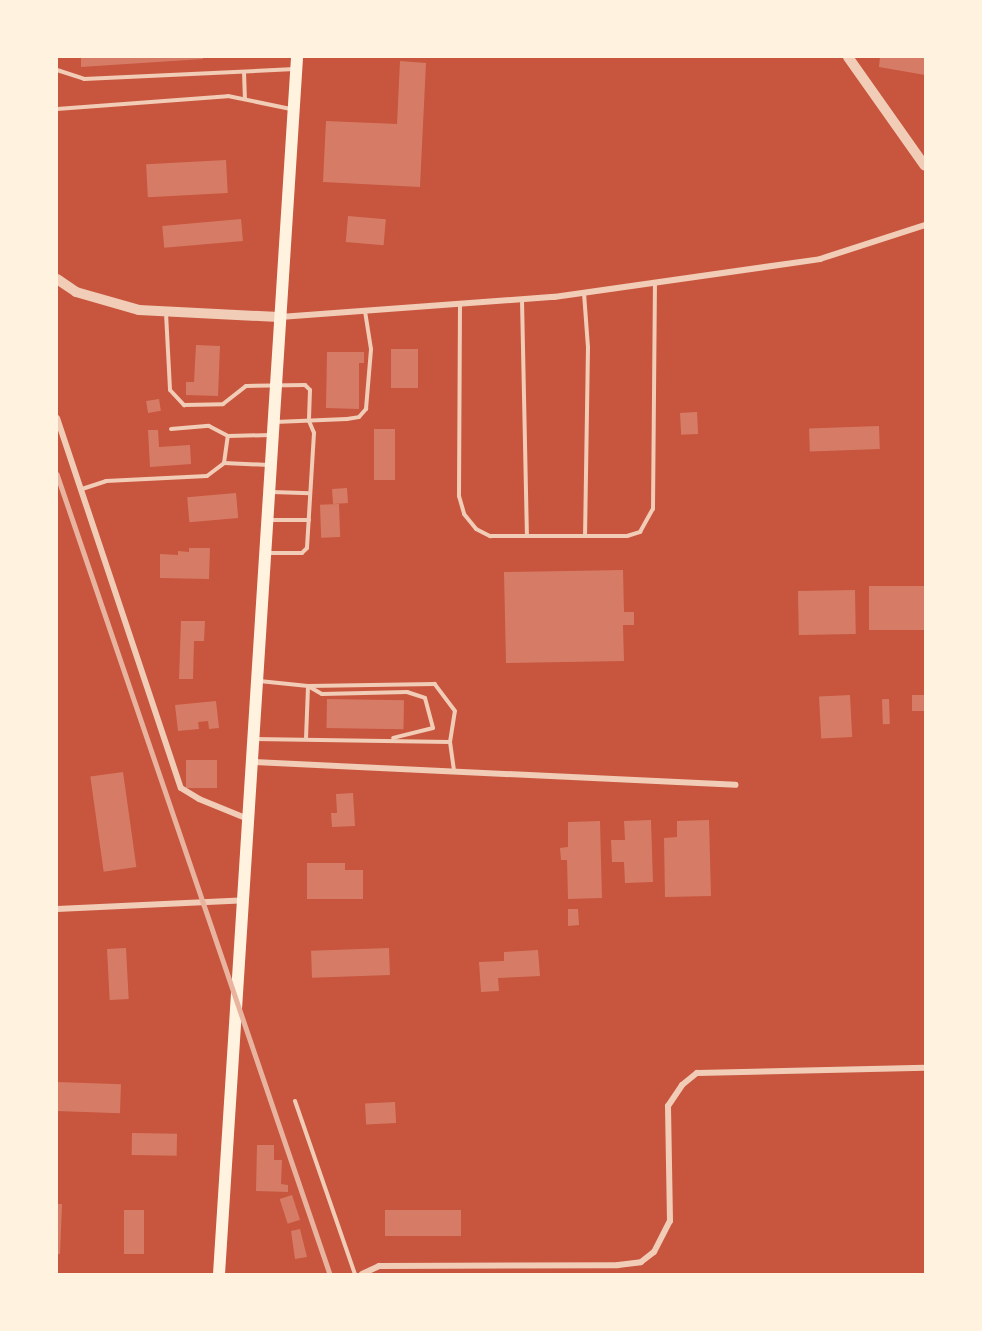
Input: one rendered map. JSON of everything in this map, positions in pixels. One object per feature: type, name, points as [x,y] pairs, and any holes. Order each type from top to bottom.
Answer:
[{"type":"main road","points":[[219,1274],[245,900],[248,819],[296,63]]},
{"type":"street","points":[[848,57],[925,166]]},
{"type":"street","points":[[57,279],[76,292],[139,310],[279,317],[522,300],[655,283],[820,259],[925,225]]},
{"type":"street","points":[[57,417],[181,788],[199,799],[248,819]]},
{"type":"street","points":[[252,762],[735,785]]},
{"type":"street","points":[[57,909],[245,900]]},
{"type":"street","points":[[362,1274],[379,1266],[618,1265],[641,1262],[654,1252],[670,1221],[668,1106],[682,1085],[697,1073],[925,1068]]},
{"type":"lane","points":[[57,70],[84,79],[244,72],[296,63]]},
{"type":"lane","points":[[244,72],[244,98]]},
{"type":"lane","points":[[57,109],[143,101],[244,98],[255,104],[293,110]]},
{"type":"lane","points":[[460,304],[459,496],[464,514],[476,529],[490,536],[627,536],[640,532],[653,509],[655,283]]},
{"type":"lane","points":[[584,293],[588,347],[585,536]]},
{"type":"lane","points":[[522,300],[528,536]]},
{"type":"lane","points":[[273,422],[359,417],[366,409],[371,349],[365,311]]},
{"type":"lane","points":[[166,312],[167,359],[174,399],[193,406],[223,404],[246,386],[275,384],[305,385],[310,390],[309,421],[314,433],[307,548],[302,553],[265,553]]},
{"type":"lane","points":[[171,429],[209,426],[228,436],[272,435]]},
{"type":"lane","points":[[224,464],[228,436]]},
{"type":"lane","points":[[81,489],[106,481],[207,476],[224,464],[270,466]]},
{"type":"lane","points":[[268,492],[310,493]]},
{"type":"lane","points":[[267,520],[309,520]]},
{"type":"lane","points":[[257,681],[308,686],[435,684],[455,711],[450,742],[455,772]]},
{"type":"lane","points":[[306,739],[308,686]]},
{"type":"lane","points":[[308,686],[322,694],[406,692],[425,698],[433,728],[383,740]]},
{"type":"lane","points":[[253,738],[450,742]]},
{"type":"lane","points":[[295,1101],[355,1274]]},
{"type":"building","points":[[81,57],[203,57],[203,59],[81,67]]},
{"type":"building","points":[[880,57],[925,57],[925,75],[879,67]]},
{"type":"building","points":[[400,61],[426,63],[420,187],[323,182],[326,121],[397,124]]},
{"type":"building","points":[[226,160],[228,193],[148,197],[146,164]]},
{"type":"building","points":[[348,216],[386,219],[384,245],[346,242]]},
{"type":"building","points":[[241,219],[243,241],[164,248],[162,226]]},
{"type":"building","points":[[196,345],[220,346],[218,396],[186,395],[186,382],[194,382]]},
{"type":"building","points":[[391,349],[418,349],[418,388],[391,388]]},
{"type":"building","points":[[327,352],[364,352],[364,363],[359,363],[359,409],[326,408]]},
{"type":"building","points":[[159,399],[161,411],[148,413],[146,401]]},
{"type":"building","points":[[697,412],[698,434],[681,435],[680,413]]},
{"type":"building","points":[[879,426],[880,449],[810,451],[809,428]]},
{"type":"building","points":[[374,429],[395,429],[395,480],[374,480]]},
{"type":"building","points":[[148,430],[158,430],[159,447],[190,445],[191,464],[150,467]]},
{"type":"building","points":[[347,488],[348,503],[333,504],[332,489]]},
{"type":"building","points":[[236,493],[238,518],[189,522],[187,497]]},
{"type":"building","points":[[339,504],[340,537],[321,538],[320,505]]},
{"type":"building","points":[[189,548],[210,548],[209,579],[160,578],[160,554],[178,555],[178,551],[189,552]]},
{"type":"building","points":[[623,570],[624,612],[634,612],[634,625],[623,625],[624,661],[506,663],[504,572]]},
{"type":"building","points":[[869,586],[925,586],[925,630],[869,630]]},
{"type":"building","points":[[855,590],[856,634],[799,635],[798,591]]},
{"type":"building","points":[[181,621],[205,621],[204,641],[194,641],[193,679],[179,679]]},
{"type":"building","points":[[850,695],[852,737],[821,739],[819,697]]},
{"type":"building","points":[[912,695],[925,695],[925,711],[912,711]]},
{"type":"building","points":[[327,699],[404,700],[403,729],[326,728]]},
{"type":"building","points":[[882,699],[889,699],[890,724],[883,724]]},
{"type":"building","points":[[216,701],[219,728],[209,729],[208,721],[198,722],[199,729],[178,731],[175,705]]},
{"type":"building","points":[[186,760],[217,760],[217,788],[186,788]]},
{"type":"building","points":[[123,772],[136,867],[104,872],[90,777]]},
{"type":"building","points":[[353,793],[355,826],[332,827],[331,813],[337,813],[336,794]]},
{"type":"building","points":[[651,820],[653,882],[625,883],[624,862],[612,862],[611,840],[625,840],[624,821]]},
{"type":"building","points":[[709,820],[711,896],[665,897],[664,838],[677,837],[677,821]]},
{"type":"building","points":[[600,821],[602,898],[568,899],[567,860],[561,860],[560,848],[568,847],[568,822]]},
{"type":"building","points":[[307,863],[345,863],[345,870],[363,870],[363,899],[307,899]]},
{"type":"building","points":[[568,909],[578,909],[579,925],[568,926]]},
{"type":"building","points":[[126,948],[129,999],[110,1000],[107,949]]},
{"type":"building","points":[[389,948],[390,975],[312,978],[311,951]]},
{"type":"building","points":[[538,950],[540,976],[498,978],[499,991],[481,992],[479,962],[504,961],[504,952]]},
{"type":"building","points":[[57,1082],[121,1084],[120,1113],[57,1111]]},
{"type":"building","points":[[395,1102],[396,1123],[366,1125],[365,1104]]},
{"type":"building","points":[[132,1133],[177,1134],[177,1156],[132,1155]]},
{"type":"building","points":[[257,1145],[274,1145],[274,1160],[282,1160],[281,1184],[288,1185],[288,1192],[256,1191]]},
{"type":"building","points":[[292,1195],[300,1220],[288,1224],[280,1199]]},
{"type":"building","points":[[57,1204],[62,1204],[60,1254],[57,1254]]},
{"type":"building","points":[[124,1210],[144,1210],[144,1254],[124,1254]]},
{"type":"building","points":[[385,1210],[461,1210],[461,1236],[385,1236]]},
{"type":"building","points":[[300,1229],[307,1257],[295,1259],[291,1231]]},
{"type":"railway","points":[[57,474],[330,1274]]}]
